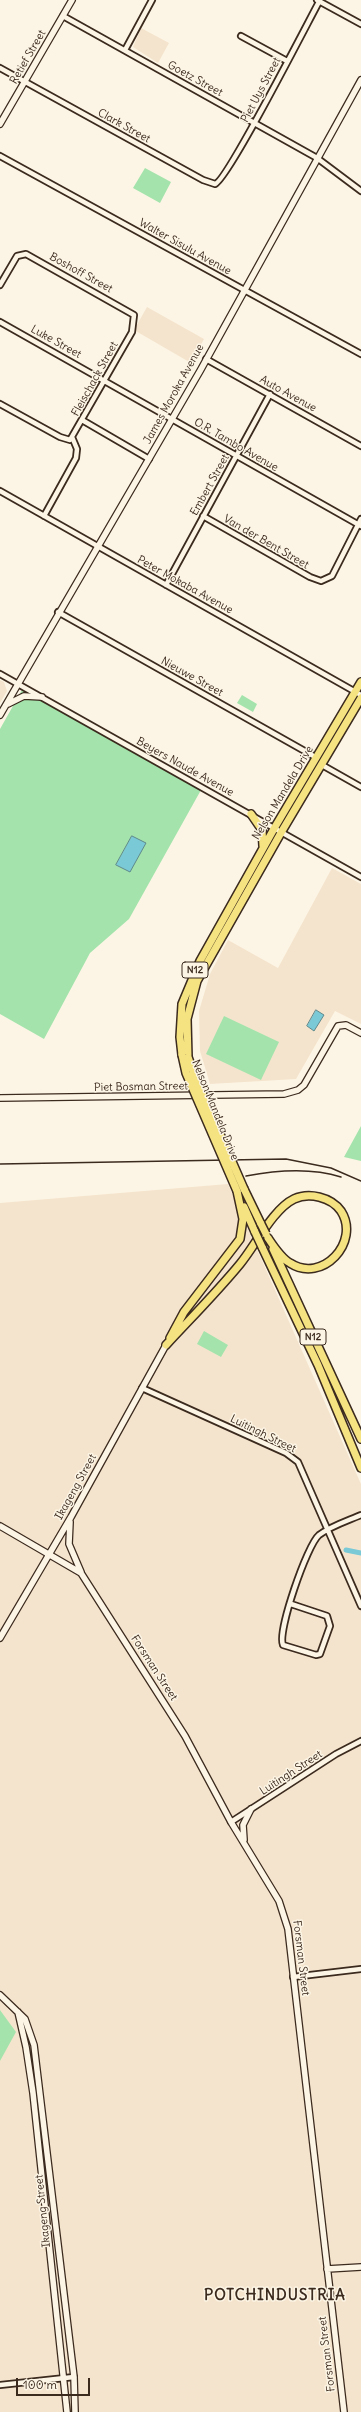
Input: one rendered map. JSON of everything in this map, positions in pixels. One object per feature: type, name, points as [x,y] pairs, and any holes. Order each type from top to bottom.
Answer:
[{"type":"highway","name":"Nelson Mandela Drive","points":[[361,682],[358,693],[275,827],[188,985],[182,1004],[180,1022],[185,1056],[195,1077],[240,1190],[255,1232],[318,1365],[361,1468]]},
{"type":"highway","name":"Nelson Mandela Drive","points":[[185,1056],[188,1019],[197,981],[282,831],[361,698]]},
{"type":"highway","points":[[251,814],[262,830],[263,848]]},
{"type":"highway","name":"Nelson Mandela Drive","points":[[240,1190],[267,1236],[361,1439]]},
{"type":"highway","points":[[166,1345],[184,1312],[240,1239],[243,1219],[240,1190]]},
{"type":"highway","points":[[166,1345],[240,1265],[278,1212],[288,1202],[307,1196],[328,1200],[340,1211],[346,1226],[342,1250],[330,1262],[317,1268],[304,1268],[290,1263],[267,1236]]},
{"type":"street","name":"Retief Street","points":[[0,124],[72,0]]},
{"type":"street","points":[[125,50],[152,0]]},
{"type":"street","points":[[319,0],[361,24]]},
{"type":"street","name":"Piet Uys Street","points":[[215,184],[223,178],[319,0]]},
{"type":"street","name":"Goetz Street","points":[[63,16],[317,158],[361,191]]},
{"type":"street","points":[[241,36],[287,61]]},
{"type":"street","name":"Clark Street","points":[[0,68],[203,180],[215,184]]},
{"type":"street","name":"James Moroka Avenue","points":[[0,715],[96,546],[149,459],[206,359],[361,80]]},
{"type":"street","name":"Walter Sisulu Avenue","points":[[0,156],[361,354]]},
{"type":"street","name":"Boshoff Street","points":[[0,285],[17,256],[22,253],[29,255],[134,315]]},
{"type":"street","name":"Fleischack Street","points":[[72,438],[104,379],[132,332],[134,315]]},
{"type":"street","name":"Luke Street","points":[[0,322],[104,379]]},
{"type":"street","name":"Auto Avenue","points":[[206,359],[361,446]]},
{"type":"street","name":"O.R. Tambo Avenue","points":[[104,379],[236,456],[360,525]]},
{"type":"street","name":"Embert Street","points":[[166,585],[270,394]]},
{"type":"street","points":[[0,404],[60,437],[68,440],[72,438],[78,453],[44,516]]},
{"type":"street","points":[[82,420],[149,459]]},
{"type":"street","name":"Peter Mokaba Avenue","points":[[0,491],[358,693]]},
{"type":"street","name":"Van der Bent Street","points":[[203,516],[310,577],[321,581],[332,576],[360,525]]},
{"type":"street","points":[[360,525],[361,519]]},
{"type":"street","name":"Nieuwe Street","points":[[58,612],[317,758]]},
{"type":"street","name":"Beyers Naude Avenue","points":[[0,674],[275,827],[361,877]]},
{"type":"street","points":[[5,707],[14,700],[24,696],[42,697]]},
{"type":"street","points":[[322,765],[361,787]]},
{"type":"street","name":"Piet Bosman Street","points":[[0,1098],[292,1093],[304,1085],[334,1032],[342,1024],[361,1033]]},
{"type":"street","name":"Ikageng Street","points":[[0,1638],[71,1517],[166,1345]]},
{"type":"street","name":"Luitingh Street","points":[[142,1388],[292,1457],[303,1470],[361,1606]]},
{"type":"street","points":[[291,1604],[327,1616],[330,1626],[320,1654],[310,1654],[283,1645],[281,1636],[291,1604],[310,1545],[318,1536],[328,1529],[361,1515]]},
{"type":"street","points":[[71,1517],[68,1537],[69,1544],[81,1573]]},
{"type":"street","name":"Forsman Street","points":[[0,1526],[81,1573],[185,1736],[231,1822],[284,1910],[288,1929],[344,2412]]},
{"type":"street","name":"Luitingh Street","points":[[231,1822],[336,1754],[361,1741]]},
{"type":"street","points":[[244,1844],[243,1824],[251,1809]]},
{"type":"street","points":[[293,1977],[361,1969]]},
{"type":"street","name":"Ikageng Street","points":[[0,1995],[27,2023],[34,2045],[74,2377],[75,2412]]},
{"type":"street","name":"Ikageng Street","points":[[18,2012],[26,2047],[33,2094],[68,2412]]},
{"type":"street","points":[[327,2269],[361,2267]]},
{"type":"street","points":[[58,2311],[65,2310]]},
{"type":"street","points":[[0,2385],[74,2377]]},
{"type":"shaded area","points":[[141,28],[169,43],[158,63],[133,47]]},
{"type":"shaded area","points":[[147,307],[204,339],[191,363],[134,330]]},
{"type":"shaded area","points":[[0,680],[4,682],[7,691],[0,703]]},
{"type":"shaded area","points":[[332,868],[361,884],[361,1024],[335,1011],[296,1079],[210,1084],[200,1051],[199,1011],[210,974],[228,940],[278,968]]},
{"type":"shaded area","name":"POTCHINDUSTRIA","points":[[228,1184],[361,1484],[361,2412],[0,2412],[0,1203]]},
{"type":"green space","points":[[145,168],[171,182],[160,203],[133,188]]},
{"type":"green space","points":[[22,690],[201,790],[129,919],[90,953],[44,1039],[0,1014],[0,729]]},
{"type":"green space","points":[[242,695],[257,704],[253,712],[237,703]]},
{"type":"green space","points":[[224,1016],[279,1042],[261,1080],[206,1054]]},
{"type":"green space","points":[[361,1126],[361,1161],[344,1157]]},
{"type":"green space","points":[[204,1331],[228,1345],[221,1357],[197,1344]]},
{"type":"green space","points":[[0,2010],[16,2032],[0,2061]]},
{"type":"water","points":[[132,836],[146,843],[130,872],[116,865]]},
{"type":"water","points":[[316,1010],[324,1015],[314,1031],[307,1026]]},
{"type":"waterway","points":[[346,1550],[361,1553]]},
{"type":"railway","points":[[0,1164],[286,1159],[331,1168],[361,1181]]},
{"type":"railway","points":[[246,1176],[294,1170],[317,1172],[341,1177]]},
{"type":"district","name":"POTCHINDUSTRIA","points":[[275,2296]]}]
